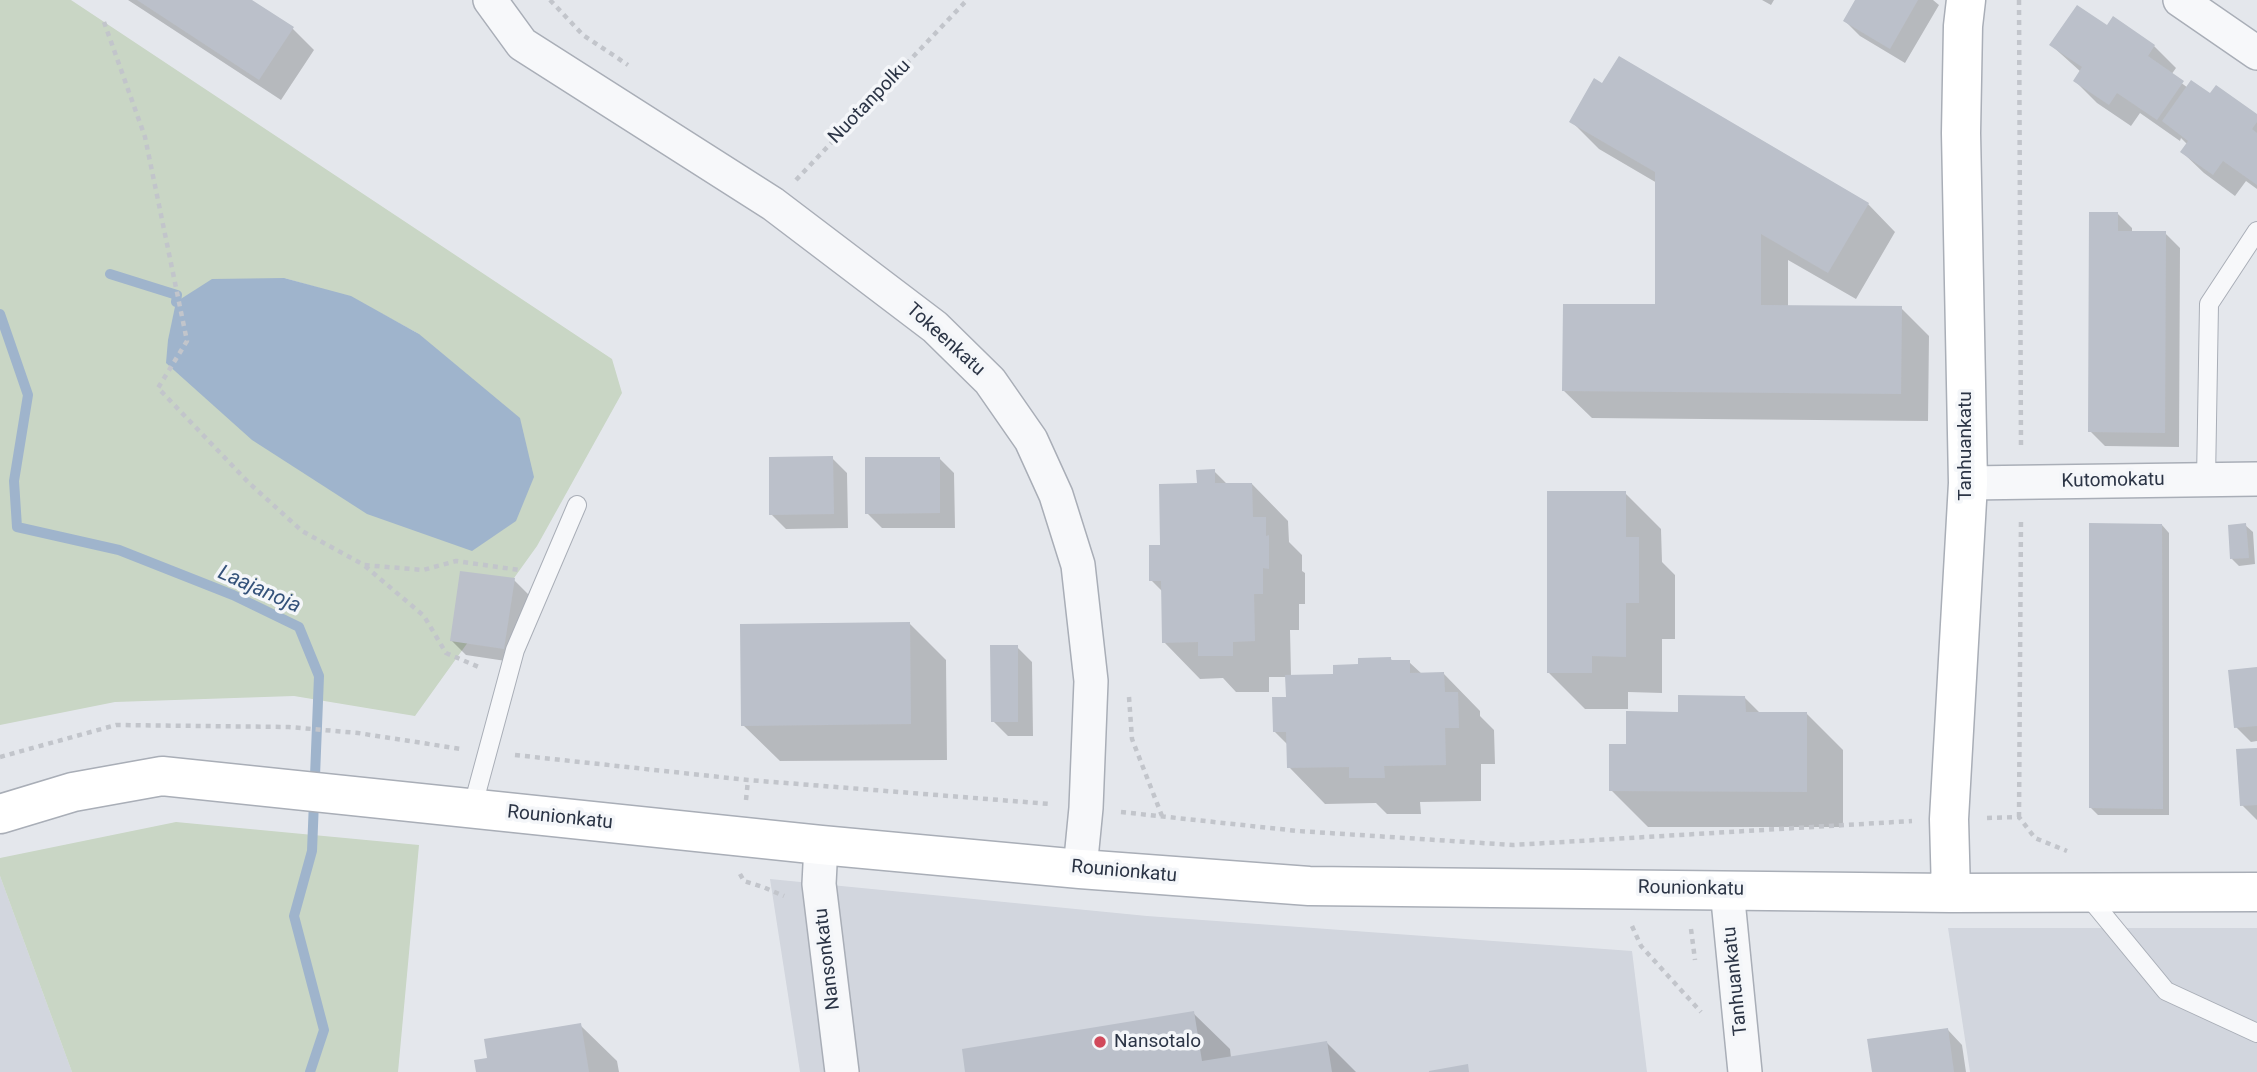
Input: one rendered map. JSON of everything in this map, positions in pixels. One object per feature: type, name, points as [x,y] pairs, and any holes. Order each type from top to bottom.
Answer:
[{"type":"main road","name":"Tanhuankatu","points":[[1951,892],[1949,819],[1968,483],[1961,133],[1966,0]]},
{"type":"main road","name":"Rounionkatu","points":[[0,814],[73,792],[162,776],[821,845],[1080,869],[1309,886],[2257,892]]},
{"type":"street","name":"Tokeenkatu","points":[[490,0],[522,44],[773,204],[935,327],[990,381],[1031,440],[1056,495],[1078,565],[1091,681],[1086,808],[1080,869]]},
{"type":"street","points":[[2180,0],[2257,54]]},
{"type":"street","name":"Kutomokatu","points":[[1968,483],[2257,479]]},
{"type":"street","name":"Nansonkatu","points":[[821,845],[819,884],[842,1072]]},
{"type":"street","name":"Tanhuankatu","points":[[1727,890],[1745,1072]]},
{"type":"lane","points":[[2206,480],[2209,304],[2257,231]]},
{"type":"lane","points":[[472,809],[515,650],[577,505]]},
{"type":"lane","points":[[2085,893],[2166,991],[2257,1033]]},
{"type":"path","name":"Nuotanpolku","points":[[773,204],[967,0]]},
{"type":"path","points":[[2019,0],[2019,817],[2035,838],[2065,851],[2077,851]]},
{"type":"path","points":[[104,23],[145,137],[187,341],[159,388],[249,482],[302,531],[364,565],[424,616],[446,653],[507,679]]},
{"type":"path","points":[[364,565],[423,570],[456,561],[548,574]]},
{"type":"path","points":[[0,757],[116,726],[289,727],[358,733],[488,753],[748,780],[1086,808],[1298,831],[1513,845],[2019,817]]},
{"type":"path","points":[[748,780],[737,870],[744,881],[772,890],[787,900]]},
{"type":"path","points":[[1631,924],[1641,946],[1701,1012]]},
{"type":"shaded area","points":[[0,876],[72,1072],[0,1072]]},
{"type":"shaded area","points":[[770,879],[1147,916],[1632,951],[1647,1072],[800,1072]]},
{"type":"shaded area","points":[[1948,928],[2257,928],[2257,1072],[1970,1072]]},
{"type":"green space","points":[[0,0],[71,0],[612,359],[622,393],[537,546],[415,716],[294,696],[115,702],[0,725]],"holes":[[[284,278],[351,297],[419,334]]]},
{"type":"green space","points":[[176,822],[419,845],[398,1072],[72,1072],[0,876],[0,858]]},
{"type":"water","points":[[284,278],[351,296],[419,334],[520,418],[534,477],[516,521],[472,551],[367,514],[252,440],[166,363],[176,302],[212,279]]},
{"type":"building","points":[[137,0],[252,0],[294,27],[259,80]]},
{"type":"building","points":[[1855,0],[1918,0],[1890,49],[1843,21]]},
{"type":"building","points":[[2077,5],[2107,25],[2113,16],[2155,45],[2148,56],[2184,81],[2157,120],[2117,93],[2109,105],[2073,81],[2082,67],[2049,45]]},
{"type":"building","points":[[1619,56],[1869,203],[1828,273],[1761,234],[1761,305],[1902,306],[1901,394],[1562,391],[1563,304],[1655,304],[1655,172],[1569,122],[1594,78],[1602,83]]},
{"type":"building","points":[[2191,80],[2210,93],[2216,85],[2257,114],[2257,122],[2252,129],[2257,133],[2257,185],[2223,161],[2213,175],[2180,152],[2188,141],[2162,121]]},
{"type":"building","points":[[2089,212],[2118,212],[2118,231],[2166,231],[2165,433],[2088,432]]},
{"type":"building","points":[[833,456],[834,514],[769,515],[769,457]]},
{"type":"building","points":[[865,457],[940,457],[940,513],[865,514]]},
{"type":"building","points":[[1215,469],[1215,483],[1252,483],[1253,517],[1266,517],[1266,536],[1269,535],[1269,569],[1263,568],[1263,594],[1254,594],[1255,641],[1233,642],[1233,656],[1198,656],[1198,642],[1162,643],[1161,581],[1149,581],[1149,545],[1160,545],[1159,484],[1197,483],[1196,470]]},
{"type":"building","points":[[1547,491],[1626,491],[1626,537],[1639,537],[1639,603],[1626,603],[1626,657],[1592,656],[1592,673],[1547,673]]},
{"type":"building","points":[[2089,523],[2162,524],[2163,809],[2089,808]]},
{"type":"building","points":[[2246,523],[2249,558],[2230,559],[2228,525]]},
{"type":"building","points":[[460,571],[515,578],[504,649],[450,641]]},
{"type":"building","points":[[910,622],[911,724],[741,726],[740,624]]},
{"type":"building","points":[[990,645],[1018,645],[1018,722],[991,722]]},
{"type":"building","points":[[1391,657],[1391,660],[1410,660],[1410,673],[1444,672],[1445,692],[1458,692],[1459,728],[1445,728],[1446,765],[1384,766],[1385,778],[1349,778],[1349,767],[1287,768],[1286,732],[1273,732],[1272,697],[1286,697],[1285,675],[1333,674],[1333,665],[1358,664],[1358,658]]},
{"type":"building","points":[[2257,667],[2257,726],[2234,728],[2228,670]]},
{"type":"building","points":[[1678,695],[1745,696],[1746,712],[1807,712],[1807,792],[1609,791],[1609,744],[1626,744],[1626,711],[1678,712]]},
{"type":"building","points":[[2257,748],[2257,805],[2240,806],[2236,749]]},
{"type":"building","name":"Nansotalo","points":[[1194,1011],[1202,1061],[1327,1041],[1332,1072],[965,1072],[962,1049]]},
{"type":"building","points":[[581,1023],[589,1072],[476,1072],[474,1060],[487,1058],[484,1039]]},
{"type":"building","points":[[1948,1028],[1954,1072],[1872,1072],[1867,1039]]},
{"type":"building","points":[[1468,1064],[1469,1072],[1429,1072],[1429,1071]]},
{"type":"waterway","points":[[110,274],[177,295],[176,302]]},
{"type":"waterway","name":"Laajanoja","points":[[0,314],[28,395],[14,481],[17,527],[119,550],[233,595],[299,627],[319,676],[312,851],[294,916],[324,1030],[310,1072]]},
{"type":"place","name":"Nansotalo","points":[[1100,1042]]}]
